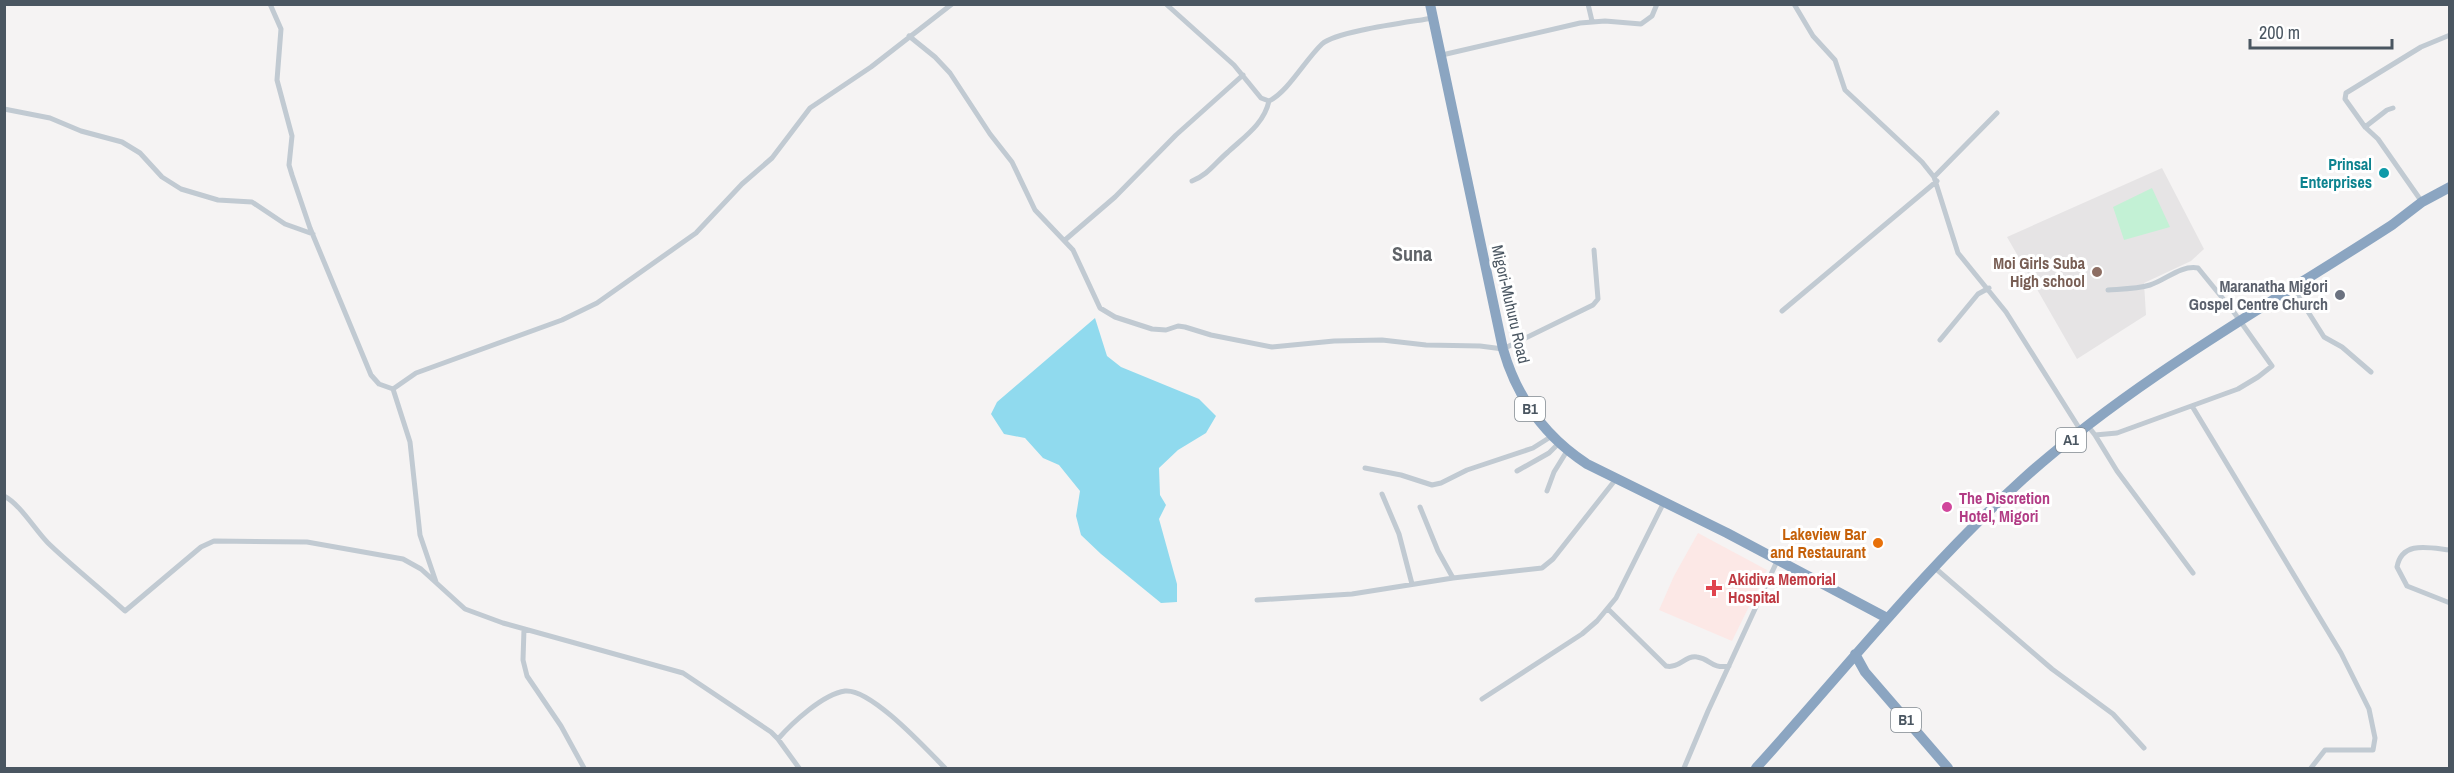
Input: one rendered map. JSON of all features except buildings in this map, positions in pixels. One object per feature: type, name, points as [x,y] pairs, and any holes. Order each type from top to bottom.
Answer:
[{"type":"highway","name":"Migori-Muhuru Road","points":[[1430,4],[1503,349],[1524,401],[1559,443],[1616,478],[1778,559],[1887,618]]},
{"type":"highway","name":"A1","points":[[1756,768],[1934,567],[2025,478],[2085,428],[2156,376],[2422,202],[2450,187]]},
{"type":"highway","name":"B1","points":[[1852,658],[1948,768]]},
{"type":"street","points":[[270,4],[281,29],[277,80],[292,136],[289,165],[313,234],[371,375],[379,384],[393,389]]},
{"type":"street","points":[[393,389],[416,374],[562,320],[597,303],[696,234],[742,184],[772,158],[810,108],[871,67],[952,4]]},
{"type":"street","points":[[1166,4],[1212,44],[1262,98],[1269,101]]},
{"type":"street","points":[[1588,4],[1592,21]]},
{"type":"street","points":[[1442,55],[1592,21],[1641,24],[1652,16],[1658,4]]},
{"type":"street","points":[[1794,4],[1814,36],[1835,60],[1845,90],[1922,162],[1936,179],[1958,253],[1989,288],[2085,428],[2095,435],[2117,471],[2193,573]]},
{"type":"street","points":[[1192,181],[1206,174],[1242,141],[1264,116],[1269,101],[1280,94],[1305,62],[1329,39],[1353,32],[1433,18]]},
{"type":"street","points":[[2422,202],[2378,140],[2365,127],[2345,99],[2346,93],[2421,47],[2450,35]]},
{"type":"street","points":[[909,36],[950,73],[990,134],[1012,162],[1035,210],[1065,240],[1080,261],[1090,291],[1100,308],[1115,317],[1152,329],[1166,330],[1182,326],[1272,347],[1334,341],[1382,340],[1503,349],[1593,305],[1598,299],[1594,250]]},
{"type":"street","points":[[1065,240],[1115,197],[1176,135],[1243,75]]},
{"type":"street","points":[[2365,127],[2386,110],[2393,108]]},
{"type":"street","points":[[4,109],[50,118],[122,142],[146,157],[162,177],[181,189],[218,200],[252,202],[278,220],[313,234]]},
{"type":"street","points":[[1782,311],[1936,179],[1997,112]]},
{"type":"street","points":[[2095,435],[2117,434],[2192,406],[2244,386],[2271,368],[2271,364],[2241,322],[2198,268],[2191,267],[2178,271],[2150,285],[2108,290]]},
{"type":"street","points":[[1940,340],[1978,294],[1989,288]]},
{"type":"street","points":[[2293,288],[2324,337],[2342,347],[2371,372]]},
{"type":"street","points":[[393,389],[413,456],[420,535],[436,583]]},
{"type":"street","points":[[2192,406],[2337,646],[2369,709],[2375,738],[2373,750],[2325,750],[2311,768]]},
{"type":"street","points":[[1365,468],[1432,485],[1467,470],[1533,448],[1559,443]]},
{"type":"street","points":[[1517,471],[1549,453],[1559,443]]},
{"type":"street","points":[[1547,491],[1554,472],[1559,443]]},
{"type":"street","points":[[1257,600],[1352,594],[1453,578],[1542,568],[1553,559],[1616,478]]},
{"type":"street","points":[[1382,494],[1399,534],[1412,584]]},
{"type":"street","points":[[4,496],[14,502],[27,521],[48,543],[125,611],[201,547],[219,541],[307,542],[393,555],[411,563],[465,609],[525,629],[683,673],[764,727],[778,739],[799,768]]},
{"type":"street","points":[[1482,699],[1582,634],[1608,609],[1638,556],[1664,502]]},
{"type":"street","points":[[1420,507],[1438,551],[1453,578]]},
{"type":"street","points":[[2450,550],[2414,548],[2402,554],[2397,567],[2407,586],[2450,603]]},
{"type":"street","points":[[1684,768],[1778,559]]},
{"type":"street","points":[[1934,567],[2052,669],[2113,714],[2144,748]]},
{"type":"street","points":[[1608,609],[1666,666],[1676,666],[1698,657],[1716,668],[1724,678]]},
{"type":"street","points":[[525,629],[523,660],[527,676],[561,726],[584,768]]},
{"type":"street","points":[[1716,668],[1729,666]]},
{"type":"street","points":[[778,739],[794,723],[826,699],[843,691],[851,691],[861,695],[907,729],[945,768]]},
{"type":"shaded area","name":"Moi Girls Suba High school","points":[[2162,168],[2204,249],[2191,261],[2144,283],[2146,315],[2077,359],[2007,237]]},
{"type":"shaded area","name":"Akidiva Memorial Hospital","points":[[1698,533],[1767,570],[1732,641],[1659,610],[1674,576]]},
{"type":"green space","points":[[2152,188],[2170,227],[2124,240],[2113,207]]},
{"type":"water","points":[[1095,318],[1107,356],[1121,367],[1199,399],[1216,416],[1206,433],[1178,450],[1159,468],[1160,495],[1166,505],[1159,519],[1177,584],[1177,602],[1161,603],[1081,535],[1076,516],[1080,491],[1059,465],[1043,458],[1025,438],[1004,434],[991,414],[997,402]]},
{"type":"place","name":"Prinsal Enterprises","points":[[2384,173]]},
{"type":"place","name":"Moi Girls Suba High school","points":[[2097,272]]},
{"type":"place","name":"Maranatha Migori Gospel Centre Church","points":[[2340,295]]},
{"type":"place","name":"The Discretion Hotel, Migori","points":[[1947,507]]},
{"type":"place","name":"Lakeview Bar and Restaurant","points":[[1878,543]]},
{"type":"place","name":"Akidiva Memorial Hospital","points":[[1714,588]]},
{"type":"district","name":"Suna","points":[[1412,254]]}]
